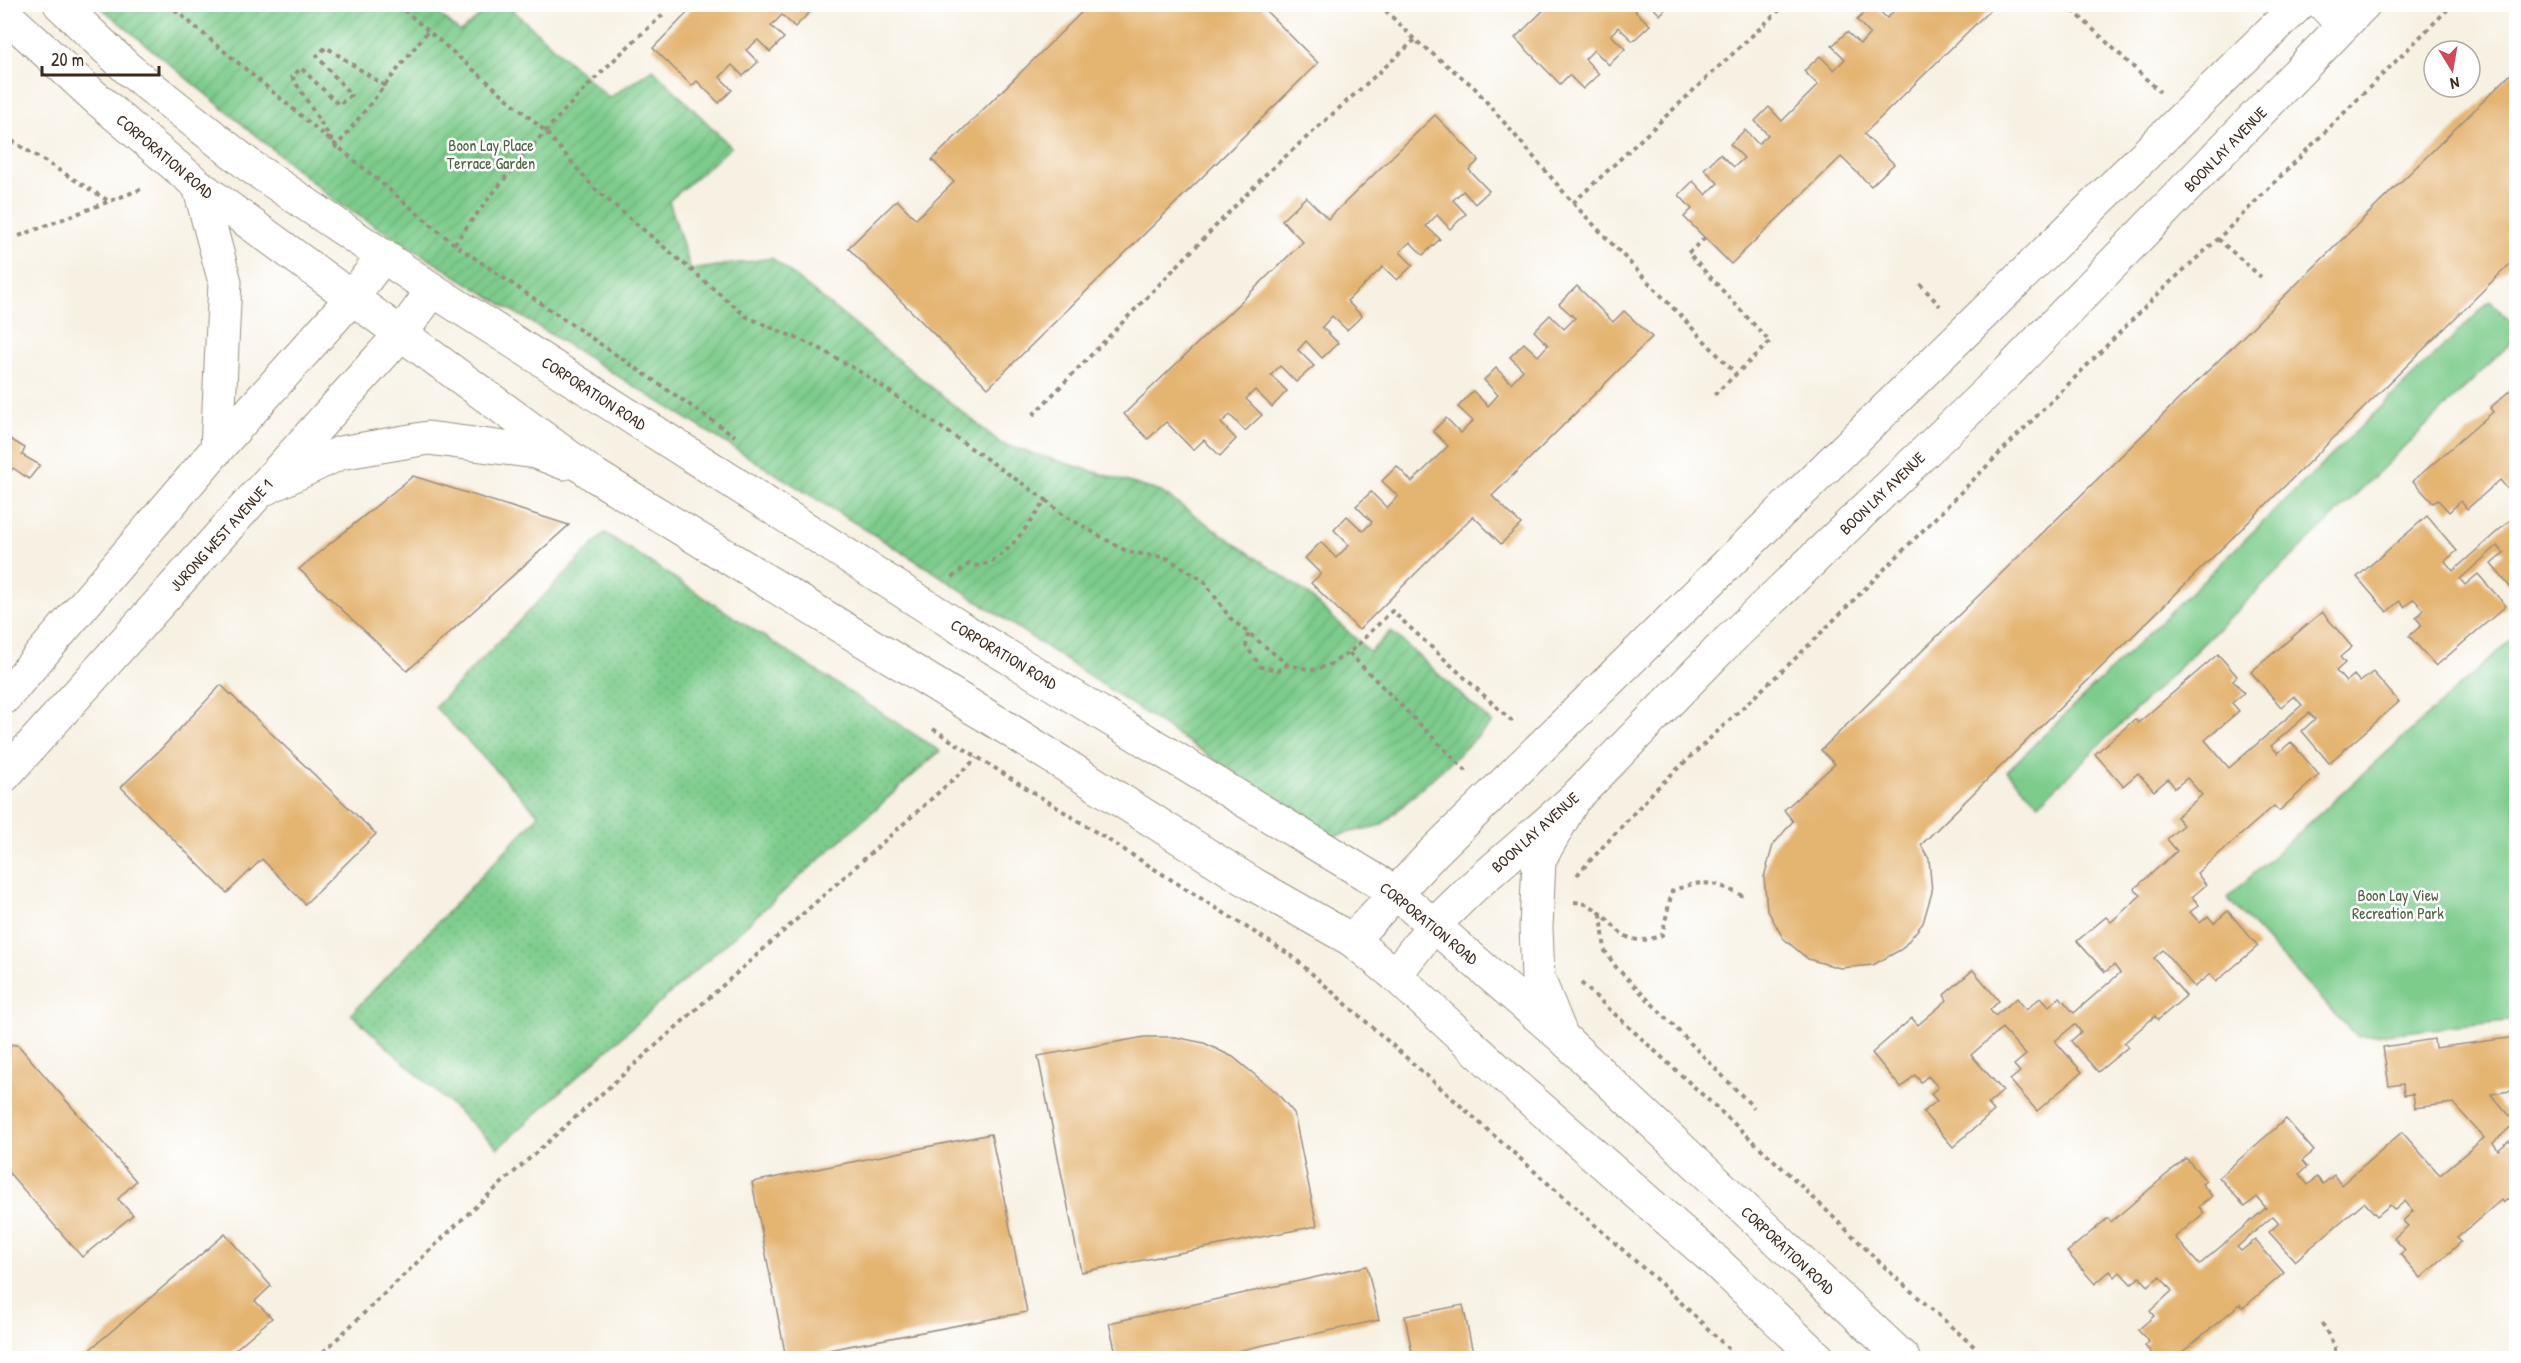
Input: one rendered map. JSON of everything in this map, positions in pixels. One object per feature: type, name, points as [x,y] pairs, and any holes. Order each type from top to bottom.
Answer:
[{"type":"main road","name":"CORPORATION ROAD","points":[[60,4],[127,68],[250,166],[433,290],[958,627],[1395,892],[1561,1036],[1903,1359]]},
{"type":"main road","points":[[1352,940],[1395,892],[2299,4]]},
{"type":"main road","name":"BOON LAY AVENUE","points":[[1395,975],[1434,925],[1472,888],[1573,800],[1722,647],[2008,372],[2343,11]]},
{"type":"main road","name":"CORPORATION ROAD","points":[[4,13],[95,97],[198,186],[594,475],[1008,729],[1253,884],[1352,940],[1395,975],[1522,1092],[1712,1258],[1818,1359]]},
{"type":"main road","points":[[198,186],[225,282],[217,449]]},
{"type":"main road","points":[[4,698],[217,449],[351,299],[383,256]]},
{"type":"main road","name":"JURONG WEST AVENUE 1","points":[[4,776],[400,334],[433,290]]},
{"type":"main road","points":[[262,490],[340,453],[428,438],[536,452],[594,475]]},
{"type":"main road","points":[[1561,1036],[1538,978],[1536,927],[1539,860],[1573,800]]},
{"type":"path","points":[[168,4],[454,244],[740,439]]},
{"type":"path","points":[[397,4],[545,131],[595,189],[747,317],[819,348],[867,376],[1046,500],[1063,515],[1128,552],[1167,558],[1204,581],[1230,618],[1288,665],[1313,670],[1327,666],[1350,653],[1392,611],[1515,724]]},
{"type":"path","points":[[1379,4],[1415,40],[1473,86],[1573,203],[1736,374]]},
{"type":"path","points":[[1573,203],[1786,4]]},
{"type":"path","points":[[2068,6],[2086,4]]},
{"type":"path","points":[[1569,883],[1655,790],[1802,652],[2166,286],[2218,239],[2453,4]]},
{"type":"path","points":[[2068,6],[2164,96]]},
{"type":"path","points":[[454,244],[545,131],[616,56],[664,14]]},
{"type":"path","points":[[336,147],[428,31]]},
{"type":"path","points":[[1033,415],[1267,173],[1415,40]]},
{"type":"path","points":[[336,147],[292,77],[301,68],[339,105],[351,95],[316,56],[326,47],[385,86]]},
{"type":"path","points":[[4,136],[107,200]]},
{"type":"path","points":[[19,236],[107,200],[151,186]]},
{"type":"path","points":[[1705,238],[1688,253],[1770,342],[1713,396]]},
{"type":"path","points":[[2218,239],[2260,277]]},
{"type":"path","points":[[1920,284],[1939,304]]},
{"type":"path","points":[[957,588],[946,581],[969,564],[978,567],[985,566],[1008,549],[1046,500]]},
{"type":"path","points":[[1248,634],[1246,646],[1262,667],[1279,670],[1288,665]]},
{"type":"path","points":[[1350,653],[1461,767]]},
{"type":"path","points":[[927,726],[1292,956],[1668,1290],[1738,1359]]},
{"type":"path","points":[[317,1359],[474,1208],[1008,729]]},
{"type":"path","points":[[1573,902],[1591,905],[1625,936],[1638,941],[1662,934],[1672,891],[1704,882],[1721,884],[1743,896]]},
{"type":"path","points":[[1600,914],[1605,951],[1616,967],[1754,1108]]},
{"type":"path","points":[[1579,980],[1791,1176],[1894,1276],[1987,1359]]},
{"type":"path","points":[[2322,1323],[2335,1347],[2335,1359]]},
{"type":"green space","name":"Boon Lay Place Terrace Garden","points":[[98,5],[429,5],[460,32],[493,5],[507,5],[609,98],[653,69],[731,147],[669,201],[691,270],[772,258],[1002,444],[1161,492],[1304,591],[1370,652],[1391,631],[1492,723],[1382,825],[1330,837],[934,572],[335,201]]},
{"type":"green space","points":[[2490,301],[2516,327],[2516,338],[2039,804],[2007,771]]},
{"type":"green space","points":[[605,533],[940,751],[498,1148],[351,1014],[539,815],[435,707]]},
{"type":"green space","name":"Boon Lay View Recreation Park","points":[[2516,635],[2516,1020],[2357,1037],[2227,898]]},
{"type":"building","points":[[696,4],[804,4],[811,11],[795,27],[782,15],[771,26],[784,38],[770,52],[758,40],[746,50],[758,62],[743,76],[732,65],[720,77],[732,90],[719,103],[697,81],[692,86],[653,48]]},
{"type":"building","points":[[1090,4],[1259,4],[1318,63],[988,388],[848,248],[897,200],[916,219],[954,182],[932,160]]},
{"type":"building","points":[[1550,4],[1642,4],[1635,11],[1650,25],[1633,41],[1618,27],[1611,35],[1625,49],[1609,65],[1594,50],[1585,59],[1599,74],[1583,89],[1569,75],[1560,84],[1515,38]]},
{"type":"building","points":[[1650,4],[1670,4],[1660,15]]},
{"type":"building","points":[[1893,4],[1996,4],[1864,134],[1894,164],[1871,186],[1841,157],[1731,264],[1684,217],[1692,209],[1679,195],[1693,181],[1706,195],[1718,183],[1704,169],[1720,154],[1734,167],[1744,158],[1730,144],[1745,130],[1758,144],[1768,135],[1755,121],[1769,107],[1782,121],[1818,85],[1804,71],[1820,56],[1834,70],[1845,59],[1832,46],[1847,32],[1860,44],[1870,34],[1857,20],[1873,5],[1887,18],[1897,8]]},
{"type":"building","points":[[2515,70],[2516,258],[1921,845],[1929,859],[1932,892],[1923,923],[1902,949],[1873,965],[1840,968],[1808,959],[1783,938],[1767,909],[1764,877],[1773,845],[1793,821],[1784,810],[1835,764],[1821,750]]},
{"type":"building","points":[[1435,115],[1479,160],[1469,170],[1489,191],[1475,204],[1463,191],[1453,200],[1466,214],[1450,229],[1437,215],[1426,226],[1440,239],[1423,255],[1410,242],[1400,252],[1413,265],[1397,280],[1383,267],[1347,301],[1362,316],[1347,330],[1332,316],[1322,327],[1338,343],[1322,358],[1306,341],[1298,350],[1314,366],[1296,382],[1280,366],[1271,375],[1287,391],[1272,407],[1255,390],[1246,399],[1262,415],[1245,431],[1230,415],[1221,423],[1236,439],[1220,456],[1204,440],[1193,450],[1166,422],[1148,439],[1124,414],[1303,242],[1282,220],[1306,197],[1328,219]]},
{"type":"building","points":[[1577,286],[1613,322],[1624,311],[1652,337],[1492,496],[1521,524],[1501,544],[1473,516],[1359,630],[1311,583],[1321,574],[1305,558],[1321,542],[1336,558],[1349,545],[1334,530],[1347,516],[1363,531],[1372,522],[1356,506],[1371,492],[1387,508],[1398,496],[1382,481],[1397,466],[1412,482],[1448,446],[1433,431],[1446,418],[1461,433],[1473,421],[1458,407],[1473,391],[1488,406],[1498,395],[1484,380],[1496,368],[1511,383],[1523,370],[1510,357],[1524,343],[1538,356],[1548,345],[1534,331],[1550,315],[1564,329],[1575,318],[1559,304]]},
{"type":"building","points":[[2516,385],[2516,499],[2500,480],[2467,509],[2461,501],[2449,512],[2438,500],[2433,503],[2413,481],[2493,412],[2490,408]]},
{"type":"building","points":[[4,435],[25,448],[22,455],[40,465],[29,479],[13,468],[4,480]]},
{"type":"building","points":[[413,476],[569,525],[407,671],[299,569]]},
{"type":"building","points":[[2516,515],[2516,594],[2491,564],[2504,553],[2497,546],[2460,579],[2465,585],[2478,574],[2506,606],[2436,666],[2409,636],[2422,625],[2416,618],[2424,610],[2414,599],[2404,607],[2399,601],[2387,612],[2357,577],[2427,516],[2457,551],[2445,561],[2453,571]]},
{"type":"building","points":[[2322,612],[2352,647],[2340,657],[2345,663],[2336,671],[2346,682],[2354,675],[2360,682],[2373,672],[2399,702],[2329,763],[2302,731],[2315,719],[2309,713],[2271,746],[2278,753],[2291,742],[2319,775],[2279,811],[2274,806],[2197,873],[2206,885],[2192,897],[2199,905],[2190,912],[2200,923],[2208,916],[2214,923],[2228,911],[2258,946],[2216,982],[2210,974],[2194,987],[2163,950],[2154,958],[2186,996],[2158,1020],[2155,1016],[2124,1043],[2128,1047],[2098,1072],[2071,1041],[2081,1032],[2075,1024],[2055,1041],[2082,1072],[2037,1111],[2010,1080],[2020,1072],[2014,1065],[2026,1055],[2002,1028],[1971,1055],[2003,1091],[1988,1104],[1994,1111],[1953,1147],[1923,1112],[1937,1101],[1931,1094],[1938,1087],[1928,1076],[1921,1082],[1915,1075],[1901,1088],[1872,1053],[1912,1018],[1918,1025],[1947,1000],[1944,995],[1973,970],[1999,1001],[1990,1010],[1995,1016],[2017,998],[2026,1010],[2041,997],[2049,1006],[2060,997],[2074,1013],[2120,973],[2114,965],[2105,972],[2077,941],[2106,917],[2111,922],[2141,895],[2134,889],[2177,851],[2167,839],[2183,825],[2176,817],[2202,795],[2187,778],[2175,788],[2168,779],[2154,791],[2138,773],[2123,786],[2095,754],[2135,719],[2138,723],[2218,654],[2237,676],[2233,680],[2244,693],[2232,703],[2239,711],[2205,740],[2229,768],[2302,705],[2294,696],[2281,707],[2251,672]]},
{"type":"building","points":[[221,685],[376,834],[305,904],[262,859],[227,893],[121,787],[160,750]]},
{"type":"building","points":[[1145,1037],[1175,1037],[1204,1043],[1233,1057],[1277,1093],[1294,1113],[1317,1226],[1081,1272],[1038,1056]]},
{"type":"building","points":[[2516,1037],[2516,1090],[2491,1094],[2510,1116],[2516,1111],[2516,1122],[2493,1143],[2498,1150],[2509,1141],[2516,1148],[2516,1192],[2503,1203],[2501,1200],[2457,1238],[2461,1242],[2421,1278],[2400,1254],[2405,1250],[2394,1238],[2408,1226],[2403,1221],[2413,1211],[2405,1201],[2395,1210],[2390,1205],[2377,1216],[2364,1202],[2295,1261],[2269,1232],[2279,1223],[2273,1216],[2237,1247],[2241,1251],[2255,1240],[2284,1273],[2243,1308],[2240,1304],[2175,1358],[2156,1358],[2145,1346],[2149,1342],[2138,1330],[2154,1316],[2150,1311],[2172,1291],[2160,1276],[2148,1286],[2140,1277],[2131,1284],[2120,1272],[2115,1277],[2110,1271],[2095,1284],[2067,1252],[2108,1218],[2111,1222],[2186,1158],[2206,1181],[2202,1184],[2212,1196],[2199,1207],[2204,1213],[2175,1237],[2199,1265],[2266,1208],[2257,1197],[2245,1207],[2219,1177],[2286,1119],[2314,1151],[2302,1161],[2307,1167],[2299,1174],[2308,1185],[2317,1177],[2323,1184],[2334,1175],[2341,1185],[2402,1132],[2440,1175],[2484,1138],[2453,1103],[2415,1108],[2413,1094],[2404,1095],[2403,1084],[2389,1086],[2383,1047],[2434,1039],[2435,1048]]},
{"type":"building","points":[[4,1044],[18,1045],[136,1181],[118,1199],[133,1215],[82,1257],[4,1167]]},
{"type":"building","points":[[991,1134],[1027,1312],[786,1358],[752,1182]]},
{"type":"building","points":[[225,1234],[271,1286],[255,1301],[272,1318],[225,1358],[80,1358]]},
{"type":"building","points":[[1367,1266],[1379,1320],[1204,1358],[1117,1358],[1109,1323]]},
{"type":"building","points":[[1463,1305],[1474,1358],[1413,1358],[1405,1316]]}]
